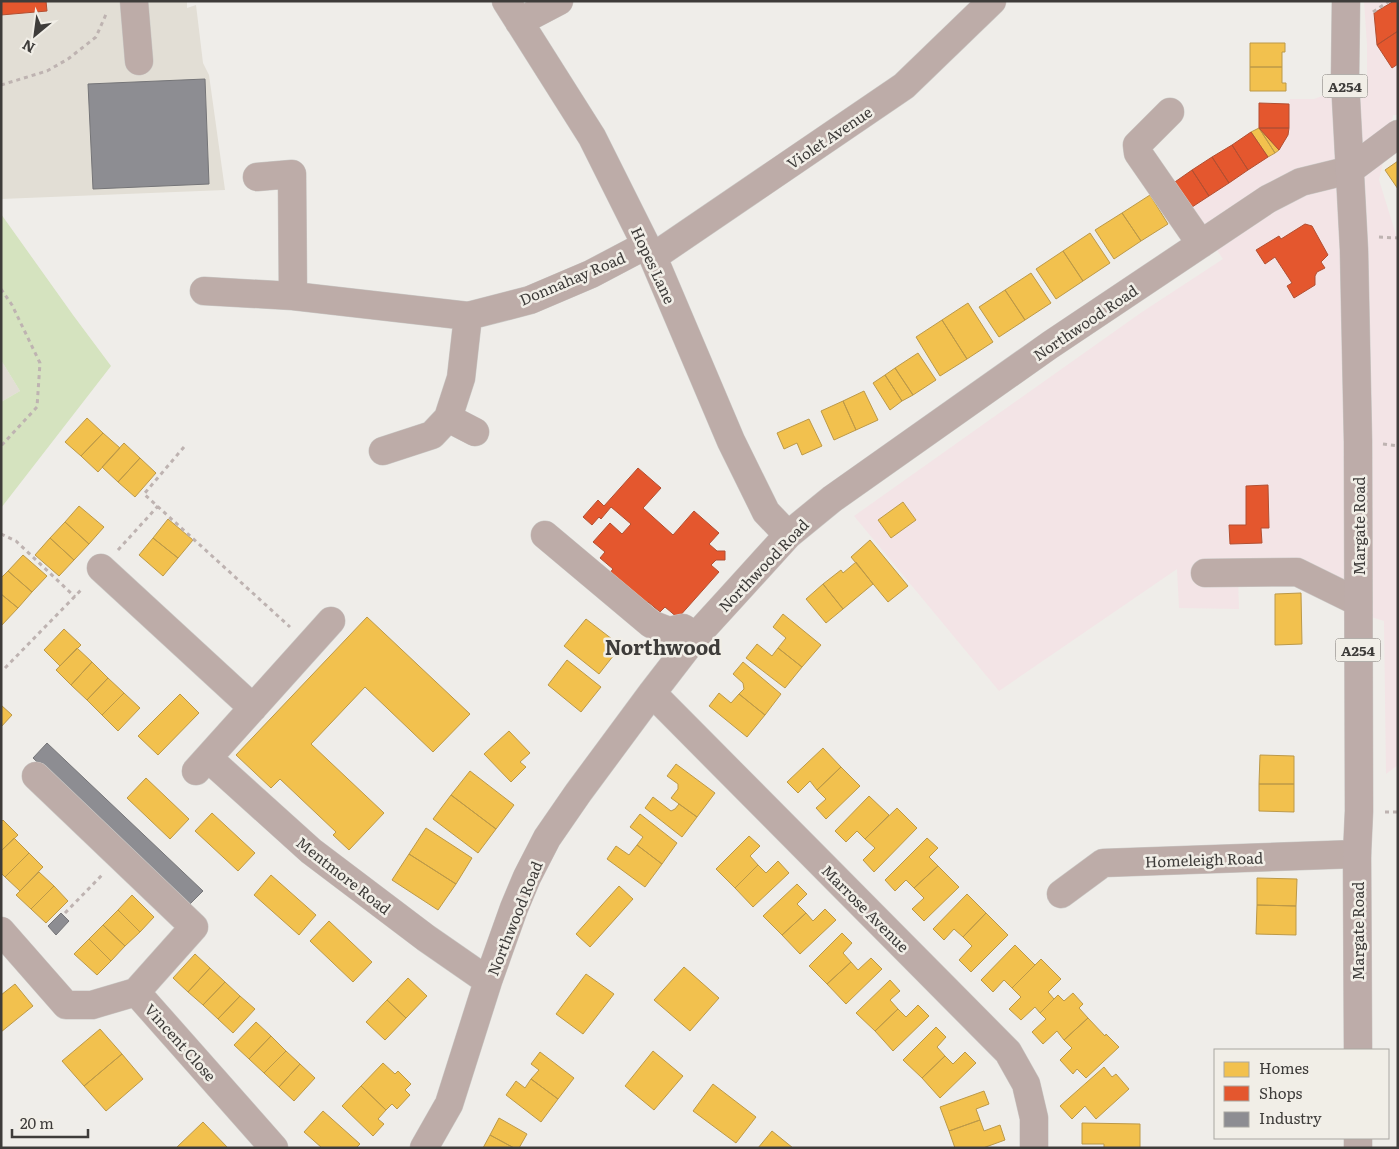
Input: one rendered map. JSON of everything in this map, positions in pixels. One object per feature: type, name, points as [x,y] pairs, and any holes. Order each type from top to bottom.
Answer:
[{"type":"main road","name":"Margate Road","points":[[1346,1],[1345,80],[1354,250],[1358,442],[1358,1049]]},
{"type":"main road","points":[[1350,170],[1398,134]]},
{"type":"street","points":[[512,11],[559,1]]},
{"type":"street","points":[[122,3],[139,61]]},
{"type":"street","name":"Violet Avenue","points":[[650,251],[904,86],[986,3]]},
{"type":"street","name":"Hopes Lane","points":[[512,11],[592,136],[650,251],[730,440],[766,512],[788,535]]},
{"type":"street","points":[[1170,112],[1137,145],[1138,153],[1201,244]]},
{"type":"street","name":"Northwood Road","points":[[424,1148],[449,1104],[488,981],[514,908],[547,838],[578,793],[696,636],[788,535],[832,499],[1050,345],[1268,198],[1301,182],[1350,170]]},
{"type":"street","points":[[257,176],[292,174],[293,296]]},
{"type":"street","name":"Donnahay Road","points":[[204,292],[293,296],[468,316],[530,300],[650,251]]},
{"type":"street","points":[[383,451],[432,436],[448,418],[461,378],[468,316]]},
{"type":"street","points":[[448,418],[475,432]]},
{"type":"street","points":[[545,535],[652,624],[668,631],[683,628],[696,636]]},
{"type":"street","points":[[101,568],[253,708]]},
{"type":"street","points":[[1205,574],[1297,572],[1358,602]]},
{"type":"street","name":"Mentmore Road","points":[[331,621],[201,765],[426,938],[488,981]]},
{"type":"street","name":"Marrose Avenue","points":[[652,693],[1008,1052],[1026,1084],[1034,1118],[1034,1148]]},
{"type":"street","points":[[36,776],[194,927],[136,992]]},
{"type":"street","name":"Homeleigh Road","points":[[1062,894],[1103,863],[1357,854]]},
{"type":"street","name":"Vincent Close","points":[[3,936],[66,1005],[92,1005],[136,992],[274,1148]]},
{"type":"path","points":[[1,84],[47,71],[68,59],[96,37],[122,3]]},
{"type":"path","points":[[1,289],[12,305],[40,363],[37,407],[1,446]]},
{"type":"path","points":[[184,447],[144,494],[310,645]]},
{"type":"path","points":[[1,534],[16,541],[75,597]]},
{"type":"path","points":[[65,913],[120,857]]},
{"type":"shaded area","points":[[1,1],[187,1],[187,8],[196,5],[203,63],[209,75],[225,190],[1,199]]},
{"type":"shaded area","points":[[1364,1],[1398,1],[1398,115],[1393,115],[1379,180],[1398,241],[1398,765],[1386,774],[1384,621],[1329,604],[1294,579],[1238,578],[1239,609],[1179,608],[1177,569],[999,691],[854,516],[1142,312],[1223,259],[1172,184],[1258,128],[1259,103],[1289,104],[1290,99],[1314,99],[1367,80]]},
{"type":"shaded area","points":[[1,360],[20,391],[1,402]]},
{"type":"green space","points":[[1,214],[111,366],[1,508],[1,402],[20,391],[1,360]]},
{"type":"building: Homes","points":[[1250,43],[1285,43],[1285,52],[1282,52],[1282,67],[1250,67]]},
{"type":"building: Homes","points":[[1250,67],[1282,67],[1282,83],[1286,83],[1286,91],[1250,91]]},
{"type":"building: Homes","points":[[1259,128],[1275,153],[1268,157],[1251,132]]},
{"type":"building: Homes","points":[[1259,128],[1279,150],[1275,153]]},
{"type":"building: Homes","points":[[1398,161],[1398,189],[1385,170]]},
{"type":"building: Homes","points":[[1150,195],[1168,224],[1141,241],[1122,213]]},
{"type":"building: Homes","points":[[1122,213],[1141,241],[1114,259],[1095,230]]},
{"type":"building: Homes","points":[[1090,233],[1110,263],[1083,281],[1063,251]]},
{"type":"building: Homes","points":[[1063,251],[1083,281],[1056,299],[1036,269]]},
{"type":"building: Homes","points":[[1031,273],[1051,303],[1025,320],[1005,290]]},
{"type":"building: Homes","points":[[1005,290],[1025,320],[999,337],[979,307]]},
{"type":"building: Homes","points":[[968,303],[993,342],[967,359],[942,320]]},
{"type":"building: Homes","points":[[942,320],[967,359],[940,376],[916,337]]},
{"type":"building: Homes","points":[[918,353],[936,380],[913,395],[895,368]]},
{"type":"building: Homes","points":[[895,368],[913,395],[902,401],[885,375]]},
{"type":"building: Homes","points":[[885,375],[902,401],[890,410],[873,383]]},
{"type":"building: Homes","points":[[864,391],[878,420],[856,430],[843,401]]},
{"type":"building: Homes","points":[[843,401],[856,430],[834,440],[821,411]]},
{"type":"building: Homes","points":[[87,418],[103,433],[81,456],[65,442]]},
{"type":"building: Homes","points":[[809,419],[822,446],[802,455],[797,443],[784,449],[777,433]]},
{"type":"building: Homes","points":[[103,433],[120,448],[98,472],[81,456]]},
{"type":"building: Homes","points":[[124,443],[140,458],[118,482],[102,467]]},
{"type":"building: Homes","points":[[140,458],[156,473],[135,497],[118,482]]},
{"type":"building: Homes","points":[[903,502],[916,520],[891,538],[878,520]]},
{"type":"building: Homes","points":[[79,506],[104,527],[89,544],[65,522]]},
{"type":"building: Homes","points":[[168,519],[193,540],[178,558],[153,538]]},
{"type":"building: Homes","points":[[65,522],[89,544],[74,560],[50,538]]},
{"type":"building: Homes","points":[[50,538],[74,560],[59,576],[35,555]]},
{"type":"building: Homes","points":[[153,538],[178,558],[163,576],[139,555]]},
{"type":"building: Homes","points":[[870,540],[908,586],[888,602],[851,557]]},
{"type":"building: Homes","points":[[23,555],[47,576],[32,592],[8,571]]},
{"type":"building: Homes","points":[[856,562],[873,584],[843,609],[823,584],[841,570],[843,573]]},
{"type":"building: Homes","points":[[8,571],[32,592],[18,608],[1,594],[1,578]]},
{"type":"building: Homes","points":[[823,584],[843,609],[826,623],[806,599]]},
{"type":"building: Homes","points":[[1301,593],[1302,644],[1275,645],[1275,594]]},
{"type":"building: Homes","points":[[1,594],[18,608],[1,626]]},
{"type":"building: Homes","points":[[783,614],[821,645],[802,667],[778,648],[786,638],[773,627]]},
{"type":"building: Homes","points":[[367,617],[470,714],[433,752],[365,687],[311,744],[384,813],[349,850],[333,835],[336,832],[280,779],[271,788],[236,755]]},
{"type":"building: Homes","points":[[586,619],[621,646],[599,674],[564,646]]},
{"type":"building: Homes","points":[[64,629],[81,645],[60,666],[44,650]]},
{"type":"building: Homes","points":[[757,644],[772,656],[778,648],[802,667],[785,688],[746,658]]},
{"type":"building: Homes","points":[[77,648],[92,662],[71,685],[56,670]]},
{"type":"building: Homes","points":[[567,660],[601,687],[581,712],[548,685]]},
{"type":"building: Homes","points":[[92,662],[108,678],[87,700],[71,685]]},
{"type":"building: Homes","points":[[743,662],[781,694],[765,715],[739,694],[744,689],[743,683],[733,674]]},
{"type":"building: Homes","points":[[108,678],[124,693],[102,715],[87,700]]},
{"type":"building: Homes","points":[[124,693],[140,708],[118,731],[102,715]]},
{"type":"building: Homes","points":[[719,693],[731,703],[739,694],[765,715],[747,737],[709,706]]},
{"type":"building: Homes","points":[[180,694],[199,713],[158,755],[138,736]]},
{"type":"building: Homes","points":[[1,705],[12,715],[1,727]]},
{"type":"building: Homes","points":[[509,731],[530,753],[520,762],[526,767],[511,782],[484,754]]},
{"type":"building: Homes","points":[[823,748],[841,767],[817,790],[810,781],[798,793],[787,782]]},
{"type":"building: Homes","points":[[1260,755],[1294,756],[1294,784],[1259,784]]},
{"type":"building: Homes","points":[[676,764],[715,793],[697,817],[671,798],[678,789],[678,784],[667,776]]},
{"type":"building: Homes","points":[[841,767],[860,786],[826,819],[816,808],[826,799],[817,790]]},
{"type":"building: Homes","points":[[470,771],[514,805],[496,829],[451,795]]},
{"type":"building: Homes","points":[[146,778],[189,819],[170,839],[127,798]]},
{"type":"building: Homes","points":[[1259,784],[1294,784],[1294,812],[1259,811]]},
{"type":"building: Homes","points":[[451,795],[496,829],[478,853],[433,819]]},
{"type":"building: Homes","points":[[869,796],[889,815],[865,839],[857,831],[846,842],[835,831]]},
{"type":"building: Homes","points":[[653,797],[671,811],[679,804],[697,817],[682,837],[645,808]]},
{"type":"building: Homes","points":[[897,808],[917,828],[874,872],[863,860],[875,848],[865,839]]},
{"type":"building: Homes","points":[[212,813],[255,853],[238,871],[195,831]]},
{"type":"building: Homes","points":[[640,814],[677,843],[662,864],[637,845],[643,837],[630,827]]},
{"type":"building: Homes","points":[[3,820],[18,835],[1,851],[1,822]]},
{"type":"building: Homes","points":[[426,828],[472,858],[456,884],[409,854]]},
{"type":"building: Homes","points":[[749,836],[760,846],[750,856],[758,865],[735,888],[716,869]]},
{"type":"building: Homes","points":[[14,838],[29,853],[5,877],[1,873],[1,851]]},
{"type":"building: Homes","points":[[927,838],[938,848],[929,857],[938,866],[914,888],[906,880],[895,891],[885,880]]},
{"type":"building: Homes","points":[[637,845],[662,864],[645,887],[607,859],[616,846],[629,855]]},
{"type":"building: Homes","points":[[29,853],[43,867],[20,891],[5,877]]},
{"type":"building: Homes","points":[[409,854],[456,884],[438,910],[392,880]]},
{"type":"building: Homes","points":[[778,861],[789,873],[753,907],[735,888],[758,865],[766,873]]},
{"type":"building: Homes","points":[[938,866],[959,887],[924,921],[912,909],[924,898],[914,888]]},
{"type":"building: Homes","points":[[39,872],[54,886],[31,909],[16,895]]},
{"type":"building: Homes","points":[[271,875],[316,915],[299,935],[254,895]]},
{"type":"building: Homes","points":[[1257,878],[1297,879],[1296,906],[1257,905]]},
{"type":"building: Homes","points":[[797,884],[807,894],[797,904],[806,913],[782,935],[763,916]]},
{"type":"building: Homes","points":[[54,886],[68,901],[46,923],[31,909]]},
{"type":"building: Homes","points":[[619,886],[633,899],[590,947],[576,934]]},
{"type":"building: Homes","points":[[967,894],[986,913],[963,937],[954,929],[944,940],[933,929]]},
{"type":"building: Homes","points":[[132,895],[154,917],[140,932],[118,910]]},
{"type":"building: Homes","points":[[1257,905],[1296,906],[1296,935],[1256,934]]},
{"type":"building: Homes","points":[[825,909],[836,920],[800,954],[782,935],[806,913],[813,921]]},
{"type":"building: Homes","points":[[118,910],[140,932],[125,946],[103,925]]},
{"type":"building: Homes","points":[[986,913],[1008,935],[971,972],[959,960],[972,946],[963,937]]},
{"type":"building: Homes","points":[[329,921],[372,962],[353,982],[310,941]]},
{"type":"building: Homes","points":[[103,925],[125,946],[111,961],[89,939]]},
{"type":"building: Homes","points":[[842,933],[852,943],[843,953],[851,962],[827,984],[809,966]]},
{"type":"building: Homes","points":[[89,939],[111,961],[97,975],[74,954]]},
{"type":"building: Homes","points":[[1015,945],[1035,965],[1012,988],[1004,980],[993,992],[981,980]]},
{"type":"building: Homes","points":[[195,954],[210,968],[188,992],[173,978]]},
{"type":"building: Homes","points":[[871,958],[882,969],[846,1004],[827,984],[851,962],[858,970]]},
{"type":"building: Homes","points":[[1041,959],[1061,979],[1048,992],[1054,999],[1040,1013],[1035,1007],[1021,1020],[1009,1009],[1021,997],[1012,988]]},
{"type":"building: Homes","points":[[684,967],[719,998],[690,1031],[654,1000]]},
{"type":"building: Homes","points":[[210,968],[225,982],[203,1005],[188,992]]},
{"type":"building: Homes","points":[[586,974],[614,994],[583,1034],[556,1014]]},
{"type":"building: Homes","points":[[408,978],[427,996],[406,1018],[387,1000]]},
{"type":"building: Homes","points":[[890,980],[900,991],[890,1000],[898,1009],[875,1031],[856,1013]]},
{"type":"building: Homes","points":[[225,982],[240,996],[218,1019],[203,1005]]},
{"type":"building: Homes","points":[[15,984],[33,1006],[1,1032],[1,995]]},
{"type":"building: Homes","points":[[1073,993],[1083,1004],[1079,1008],[1088,1018],[1064,1040],[1057,1031],[1043,1044],[1032,1032],[1046,1019],[1040,1013],[1058,995],[1064,1001]]},
{"type":"building: Homes","points":[[240,996],[255,1009],[233,1033],[218,1019]]},
{"type":"building: Homes","points":[[387,1000],[406,1018],[385,1040],[366,1022]]},
{"type":"building: Homes","points":[[918,1005],[929,1016],[893,1051],[875,1031],[898,1009],[906,1017]]},
{"type":"building: Homes","points":[[1088,1018],[1105,1036],[1106,1034],[1119,1047],[1086,1078],[1077,1069],[1073,1074],[1060,1060],[1072,1048],[1064,1040]]},
{"type":"building: Homes","points":[[256,1022],[271,1036],[249,1059],[234,1045]]},
{"type":"building: Homes","points":[[936,1027],[946,1037],[937,1047],[945,1056],[922,1078],[903,1060]]},
{"type":"building: Homes","points":[[100,1029],[122,1054],[84,1086],[62,1061]]},
{"type":"building: Homes","points":[[271,1036],[286,1051],[264,1073],[249,1059]]},
{"type":"building: Homes","points":[[286,1051],[300,1064],[279,1087],[264,1073]]},
{"type":"building: Homes","points":[[653,1051],[683,1076],[654,1110],[625,1086]]},
{"type":"building: Homes","points":[[540,1052],[574,1078],[558,1099],[531,1079],[539,1070],[531,1064]]},
{"type":"building: Homes","points":[[965,1052],[976,1063],[940,1098],[922,1078],[945,1056],[953,1064]]},
{"type":"building: Homes","points":[[122,1054],[143,1079],[106,1111],[84,1086]]},
{"type":"building: Homes","points":[[383,1063],[395,1074],[398,1071],[411,1084],[405,1090],[410,1095],[397,1109],[392,1104],[386,1110],[361,1086]]},
{"type":"building: Homes","points":[[300,1064],[315,1078],[294,1101],[279,1087]]},
{"type":"building: Homes","points":[[1104,1067],[1112,1077],[1116,1074],[1129,1089],[1096,1119],[1085,1106],[1072,1119],[1060,1106]]},
{"type":"building: Homes","points":[[531,1079],[558,1099],[541,1122],[506,1095],[516,1081],[525,1088]]},
{"type":"building: Homes","points":[[713,1084],[756,1117],[736,1143],[693,1111]]},
{"type":"building: Homes","points":[[361,1086],[386,1110],[378,1119],[384,1124],[373,1136],[342,1106]]},
{"type":"building: Homes","points":[[984,1091],[989,1104],[976,1109],[980,1120],[949,1131],[940,1107]]},
{"type":"building: Homes","points":[[323,1111],[360,1144],[356,1148],[322,1148],[304,1132]]},
{"type":"building: Homes","points":[[499,1118],[527,1134],[519,1148],[514,1148],[490,1135]]},
{"type":"building: Homes","points":[[980,1120],[984,1131],[1000,1125],[1005,1140],[983,1148],[955,1148],[949,1131]]},
{"type":"building: Homes","points":[[203,1122],[228,1148],[176,1148]]},
{"type":"building: Homes","points":[[1082,1123],[1140,1124],[1140,1148],[1104,1148],[1104,1144],[1082,1144]]},
{"type":"building: Homes","points":[[772,1131],[793,1148],[758,1148]]},
{"type":"building: Homes","points":[[490,1135],[514,1148],[483,1148]]},
{"type":"building: Shops","points":[[1,1],[46,1],[47,11],[1,15]]},
{"type":"building: Shops","points":[[1394,1],[1398,1],[1398,31],[1377,45],[1374,13]]},
{"type":"building: Shops","points":[[1398,31],[1398,64],[1392,68],[1377,45]]},
{"type":"building: Shops","points":[[1259,103],[1289,104],[1289,128],[1259,128]]},
{"type":"building: Shops","points":[[1259,128],[1289,128],[1288,135],[1279,150]]},
{"type":"building: Shops","points":[[1251,132],[1268,157],[1248,170],[1232,145]]},
{"type":"building: Shops","points":[[1232,145],[1248,170],[1229,183],[1212,157]]},
{"type":"building: Shops","points":[[1212,157],[1229,183],[1209,196],[1192,170]]},
{"type":"building: Shops","points":[[1192,170],[1209,196],[1189,209],[1172,184]]},
{"type":"building: Shops","points":[[1305,224],[1312,226],[1328,255],[1321,262],[1325,268],[1317,272],[1315,285],[1294,298],[1287,286],[1292,283],[1275,257],[1265,264],[1256,250],[1279,236],[1281,239]]},
{"type":"building: Shops","points":[[638,468],[661,488],[643,508],[673,535],[694,511],[719,533],[709,544],[717,551],[725,551],[725,560],[716,560],[711,565],[719,572],[678,618],[665,607],[660,612],[648,602],[643,608],[607,576],[613,569],[600,558],[605,552],[593,542],[610,523],[622,534],[631,524],[611,507],[601,519],[599,517],[592,525],[583,517],[598,500],[604,506]]},
{"type":"building: Shops","points":[[1268,485],[1269,528],[1261,528],[1262,543],[1230,544],[1229,525],[1246,525],[1246,486]]},
{"type":"building: Industry","points":[[205,79],[209,184],[93,189],[88,84]]},
{"type":"building: Industry","points":[[47,743],[203,891],[189,905],[33,758]]},
{"type":"building: Industry","points":[[61,913],[69,921],[56,935],[48,926]]},
{"type":"district","name":"Northwood","points":[[663,646]]}]
